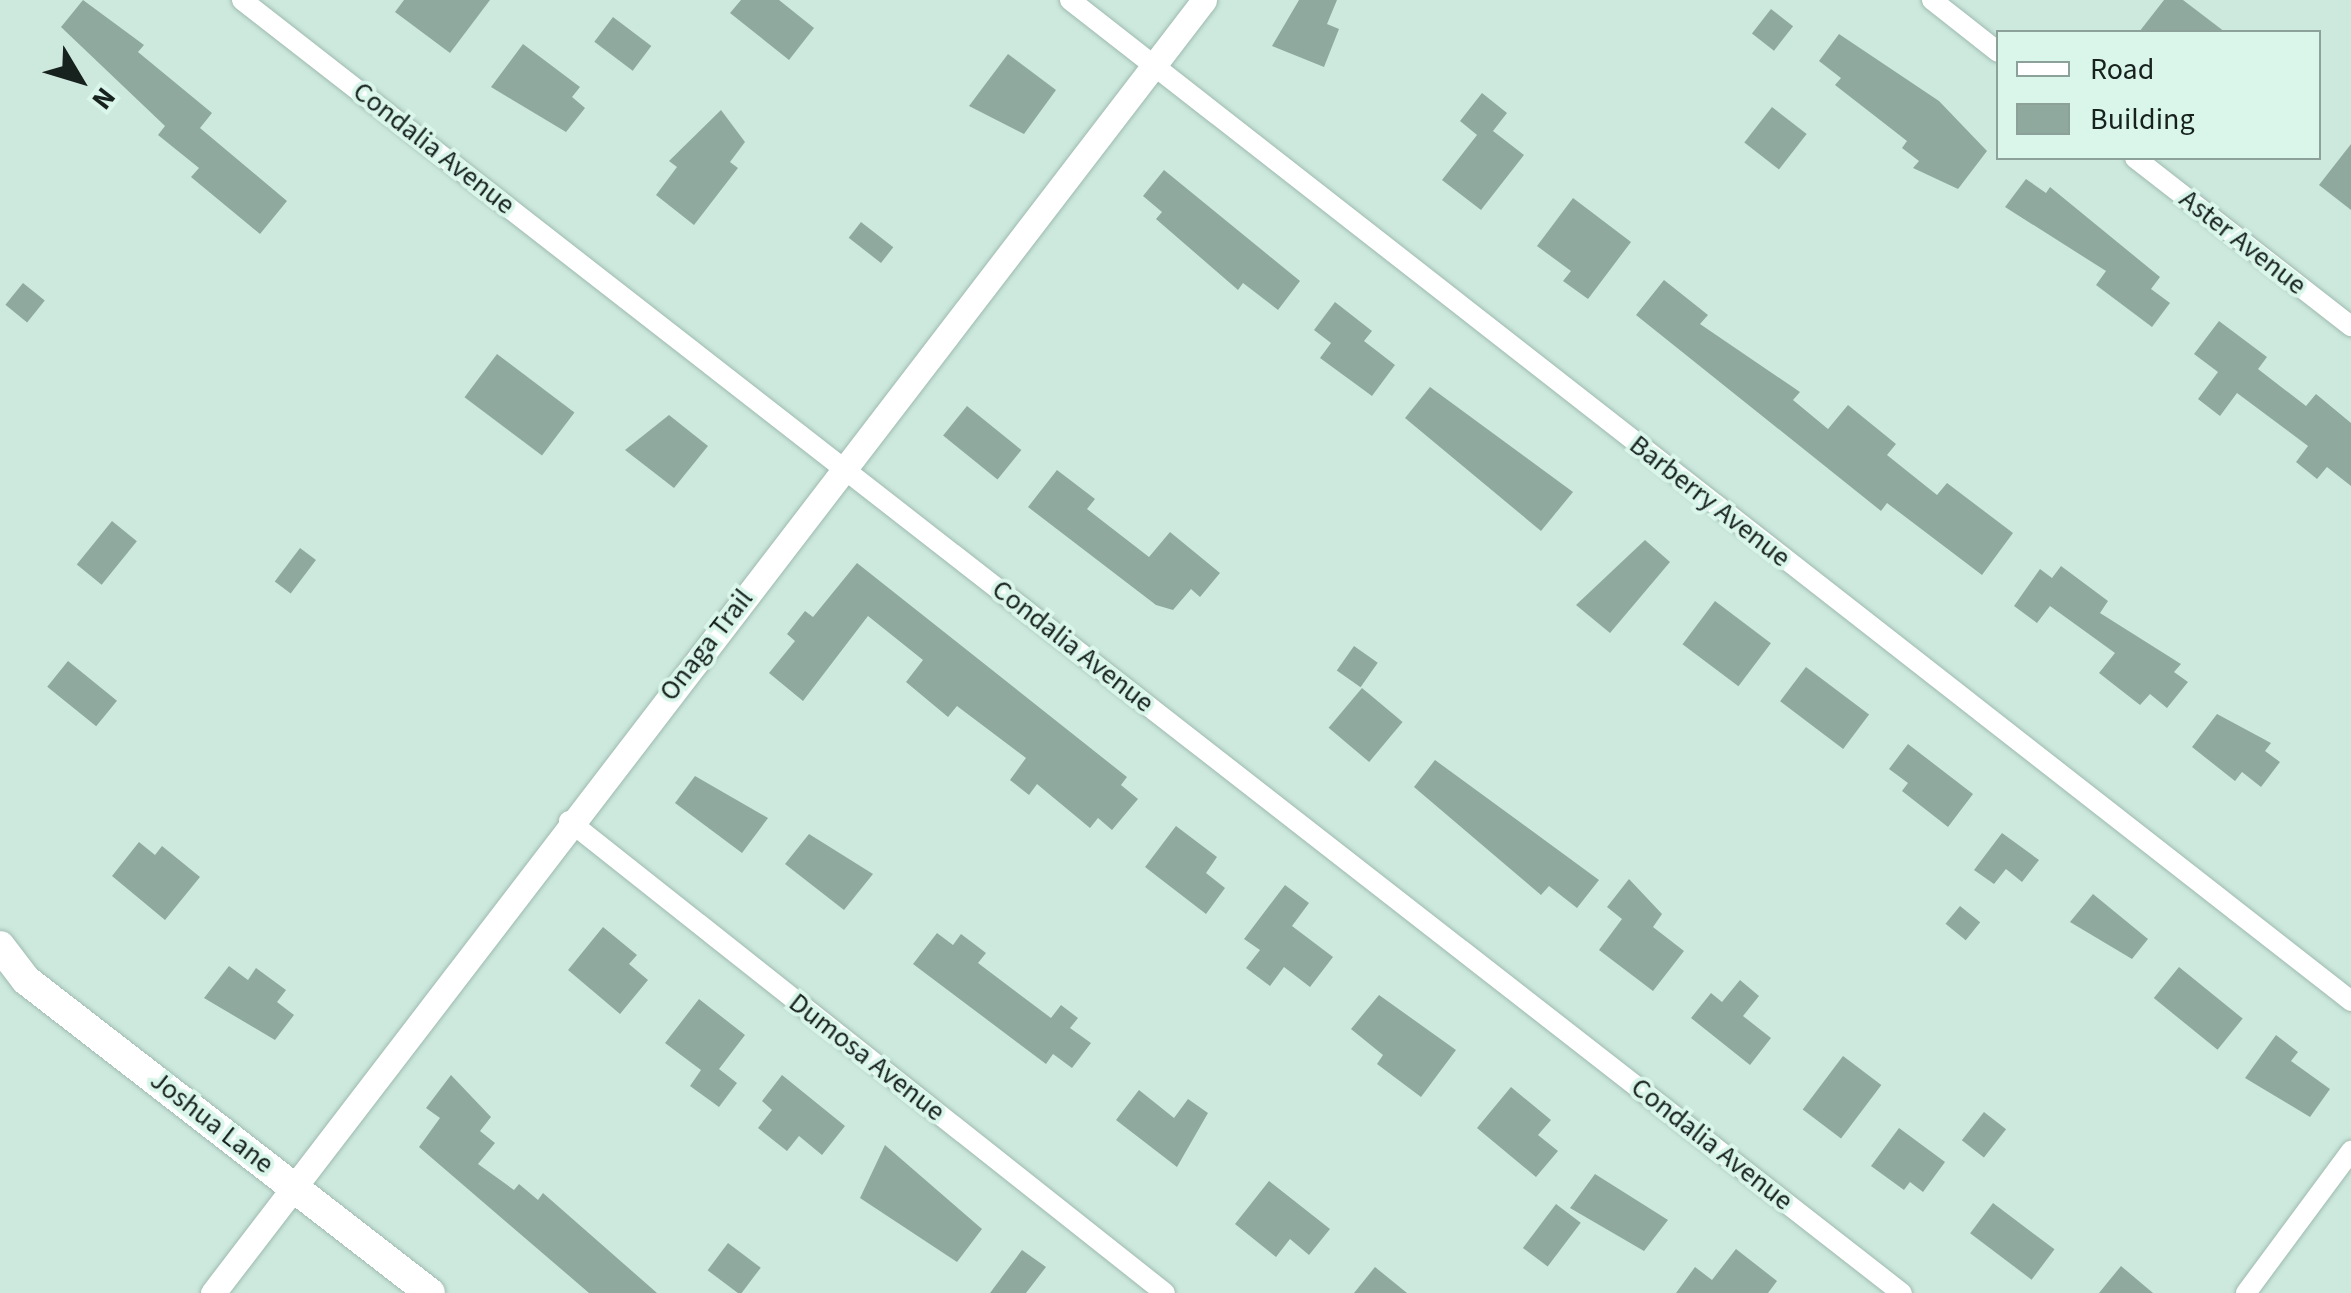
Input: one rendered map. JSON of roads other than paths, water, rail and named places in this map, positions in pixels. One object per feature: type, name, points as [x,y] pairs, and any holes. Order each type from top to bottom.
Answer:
[{"type":"main road","name":"Joshua Lane","points":[[0,946],[26,980],[430,1293]]},
{"type":"street","name":"Condalia Avenue","points":[[242,0],[1902,1293]]},
{"type":"street","name":"Barberry Avenue","points":[[1070,0],[2351,1001]]},
{"type":"street","name":"Onaga Trail","points":[[212,1293],[569,821],[1204,0]]},
{"type":"street","points":[[1932,0],[1996,50]]},
{"type":"street","name":"Aster Avenue","points":[[2137,160],[2351,326]]},
{"type":"street","name":"Dumosa Avenue","points":[[569,821],[1165,1293]]},
{"type":"street","points":[[2246,1293],[2351,1152]]}]
